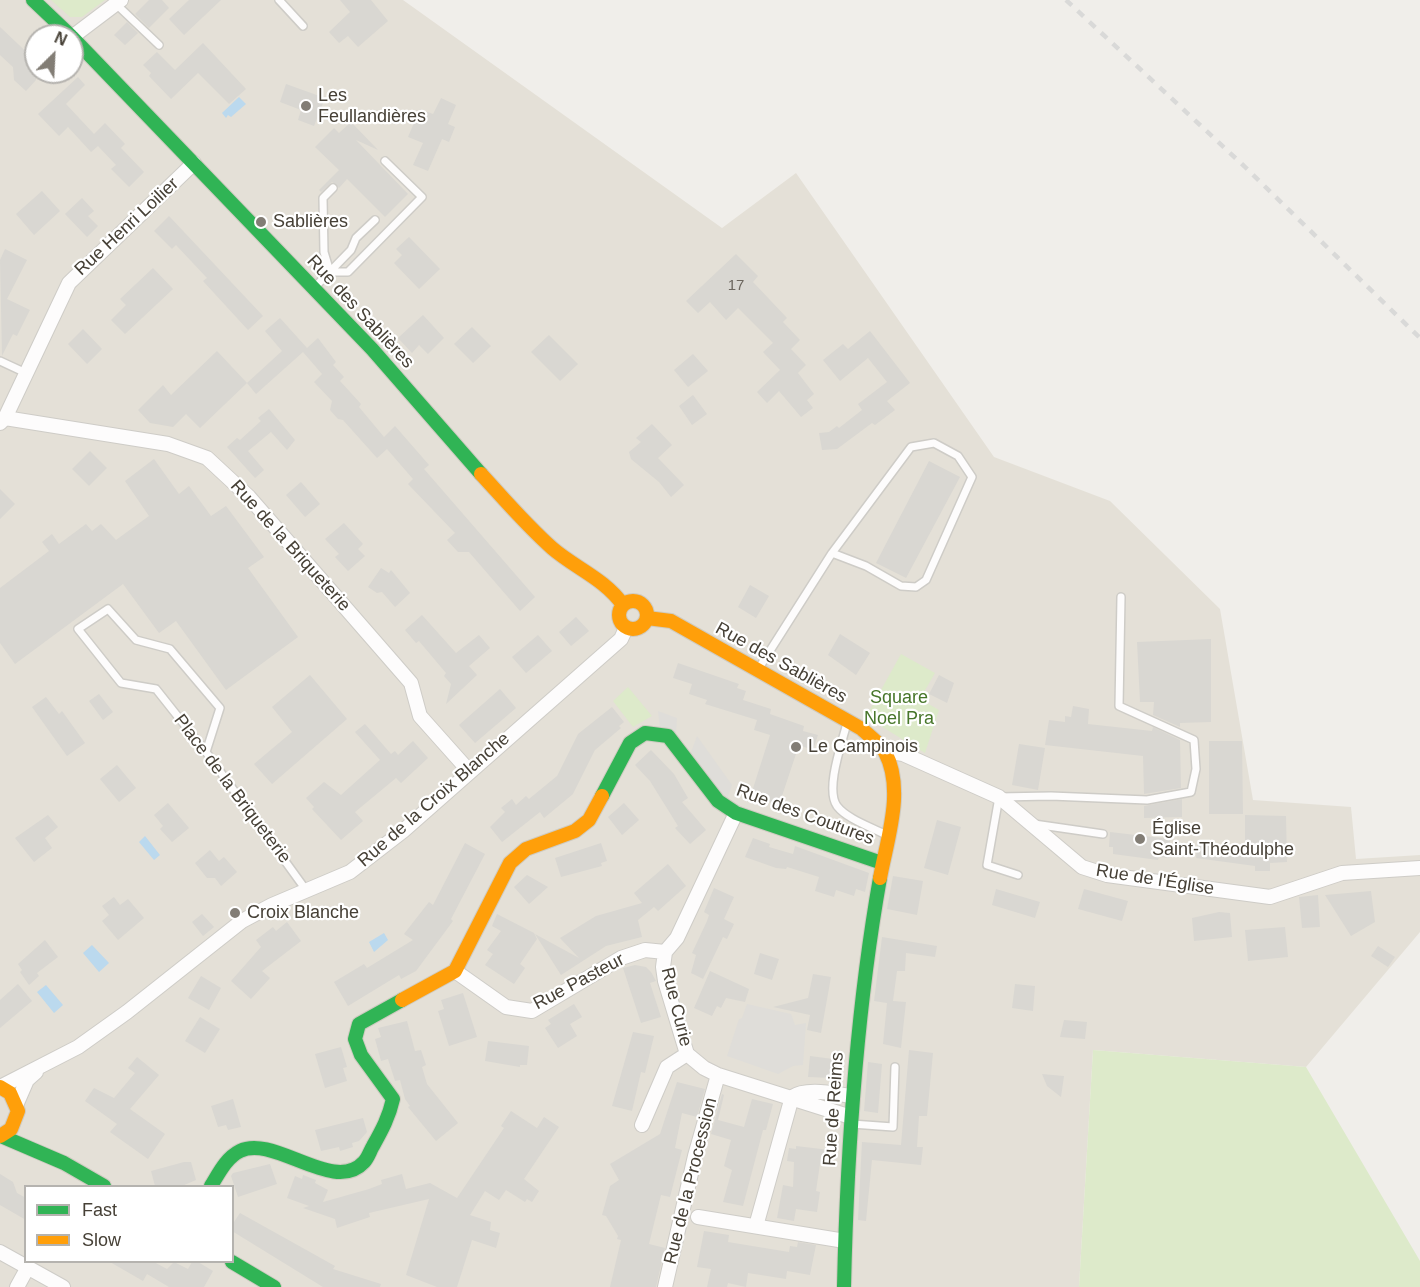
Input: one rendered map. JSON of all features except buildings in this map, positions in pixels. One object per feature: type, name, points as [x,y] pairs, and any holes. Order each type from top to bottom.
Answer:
[{"type":"street","name":"Rue des Sablières","points":[[33,0],[58,24]]},
{"type":"street","points":[[84,28],[119,2]]},
{"type":"street","name":"Rue des Sablières","points":[[84,49],[372,349],[524,522],[553,549],[613,590],[623,604]]},
{"type":"street","name":"Rue Henri Loilier","points":[[3,421],[69,283],[194,163]]},
{"type":"street","name":"Rue de la Briqueterie","points":[[3,421],[168,444],[207,458],[249,497],[411,683],[420,716],[469,771]]},
{"type":"street","points":[[632,601],[641,603],[646,610],[647,618],[639,628],[626,628],[619,617],[623,604],[632,601]]},
{"type":"street","name":"Rue des Sablières","points":[[647,618],[671,621],[862,729],[885,751],[894,781],[893,805],[882,862]]},
{"type":"street","name":"Rue de la Croix Blanche","points":[[0,1087],[78,1047],[242,921],[350,872],[403,831],[621,639],[626,628]]},
{"type":"street","name":"Rue des Coutures","points":[[455,971],[510,863],[526,849],[575,831],[589,820],[630,743],[645,733],[668,736],[718,801],[736,813],[882,862]]},
{"type":"street","name":"Rue de l'Église","points":[[885,751],[903,754],[999,797],[1082,867],[1107,875],[1270,897],[1342,873],[1420,868]]},
{"type":"street","points":[[664,952],[677,938],[736,813]]},
{"type":"street","name":"Rue de Reims","points":[[844,1287],[852,1096],[870,934],[882,862]]},
{"type":"street","name":"Rue Pasteur","points":[[455,971],[506,1007],[532,1011],[621,958],[645,950],[664,952]]},
{"type":"street","name":"Rue Curie","points":[[664,952],[665,981],[687,1054],[704,1068],[718,1075],[792,1097],[851,1120]]},
{"type":"street","points":[[212,1185],[226,1161],[241,1150],[259,1147],[320,1168],[345,1172],[363,1163],[387,1120],[393,1099],[361,1055],[355,1039],[359,1024],[455,971]]},
{"type":"street","points":[[642,1125],[667,1067],[687,1054]]},
{"type":"street","name":"Rue de la Croix Blanche","points":[[17,1103],[27,1080],[43,1066]]},
{"type":"street","name":"Rue de la Procession","points":[[665,1287],[695,1156],[718,1075]]},
{"type":"street","points":[[0,1087],[10,1093],[17,1103],[17,1119],[11,1129],[1,1136]]},
{"type":"street","name":"Rue Curie","points":[[792,1097],[798,1093],[811,1092],[852,1096]]},
{"type":"street","points":[[756,1226],[792,1097]]},
{"type":"street","points":[[17,1119],[64,1163]]},
{"type":"street","points":[[1,1136],[64,1163],[102,1185]]},
{"type":"street","points":[[698,1217],[845,1240]]},
{"type":"street","points":[[0,1252],[63,1287]]},
{"type":"street","points":[[234,1263],[274,1287]]},
{"type":"street","points":[[17,1287],[28,1267]]},
{"type":"lane","points":[[279,0],[303,26]]},
{"type":"lane","points":[[119,2],[159,45]]},
{"type":"lane","points":[[330,272],[348,272],[422,197],[385,161]]},
{"type":"lane","points":[[330,272],[324,252],[323,198],[333,188]]},
{"type":"lane","points":[[314,288],[351,250],[356,238],[375,220]]},
{"type":"lane","points":[[0,361],[26,373]]},
{"type":"lane","points":[[758,670],[832,553],[911,447],[934,442],[958,456],[972,477],[926,580],[916,588],[901,586],[866,566],[832,553]]},
{"type":"lane","points":[[1018,875],[987,865],[999,797],[1051,796],[1147,800],[1191,792],[1196,769],[1194,741],[1119,706],[1121,597]]},
{"type":"lane","name":"Place de la Briqueterie","points":[[206,752],[220,708],[170,649],[136,640],[108,609],[78,629],[121,683],[156,689],[206,752],[306,890]]},
{"type":"lane","points":[[847,721],[833,784],[833,798],[838,807],[887,836]]},
{"type":"lane","points":[[1030,824],[1103,834]]},
{"type":"lane","points":[[851,1120],[893,1127],[895,1067]]},
{"type":"shaded area","points":[[0,0],[403,0],[722,228],[796,173],[994,457],[1110,501],[1220,609],[1253,800],[1351,807],[1356,859],[1420,855],[1420,932],[1306,1067],[1093,1050],[1079,1287],[0,1287]]},
{"type":"shaded area","points":[[658,711],[677,718],[676,736],[660,730]]},
{"type":"shaded area","points":[[697,736],[732,785],[726,802],[690,755]]},
{"type":"shaded area","points":[[747,1004],[791,1014],[795,1025],[806,1023],[803,1065],[793,1066],[778,1074],[727,1056],[739,1019],[742,1018]]},
{"type":"green space","points":[[51,0],[105,0],[82,17],[70,17]]},
{"type":"green space","name":"Square Noel Pra","points":[[901,654],[935,673],[920,699],[939,710],[925,753],[866,717]]},
{"type":"green space","points":[[628,687],[652,716],[633,727],[613,701]]},
{"type":"green space","points":[[1093,1050],[1306,1067],[1420,1261],[1420,1287],[1079,1287]]},
{"type":"water","points":[[239,97],[246,104],[231,117],[228,115],[226,118],[222,113]]},
{"type":"water","points":[[145,836],[160,855],[154,860],[139,842]]},
{"type":"water","points":[[384,933],[388,940],[374,952],[369,942]]},
{"type":"water","points":[[92,945],[109,963],[99,972],[83,953]]},
{"type":"water","points":[[46,985],[63,1005],[54,1013],[37,992]]},
{"type":"railway","points":[[1066,0],[1244,166],[1420,338]]},
{"type":"traffic: fast","points":[[33,0],[58,24]]},
{"type":"traffic: fast","points":[[84,49],[372,349],[481,474]]},
{"type":"traffic: fast","points":[[602,796],[630,743],[645,733],[668,736],[718,801],[736,813],[882,863]]},
{"type":"traffic: fast","points":[[844,1287],[854,1082],[865,980],[880,878]]},
{"type":"traffic: fast","points":[[212,1185],[223,1166],[231,1158],[240,1151],[254,1148],[270,1150],[321,1169],[337,1172],[351,1170],[364,1162],[385,1123],[393,1099],[361,1055],[355,1039],[359,1024],[402,1000]]},
{"type":"traffic: fast","points":[[1,1136],[64,1163],[102,1185]]},
{"type":"traffic: fast","points":[[234,1263],[274,1287]]},
{"type":"traffic: slow","points":[[481,474],[542,539],[608,588],[623,605]]},
{"type":"traffic: slow","points":[[633,601],[643,605],[647,615],[643,625],[633,629],[623,625],[619,615],[623,605],[633,601]]},
{"type":"traffic: slow","points":[[647,618],[671,621],[862,729],[881,746],[891,767],[894,798],[893,815],[880,878]]},
{"type":"traffic: slow","points":[[402,1000],[455,971],[510,863],[526,849],[575,831],[589,820],[602,796]]},
{"type":"traffic: slow","points":[[0,1087],[10,1093],[18,1111],[11,1129],[0,1136]]},
{"type":"place","name":"Les Feullandières","points":[[306,106]]},
{"type":"place","name":"Sablières","points":[[261,222]]},
{"type":"place","name":"Le Campinois","points":[[796,747]]},
{"type":"place","name":"Église Saint-Théodulphe","points":[[1140,839]]},
{"type":"place","name":"Croix Blanche","points":[[235,913]]}]
